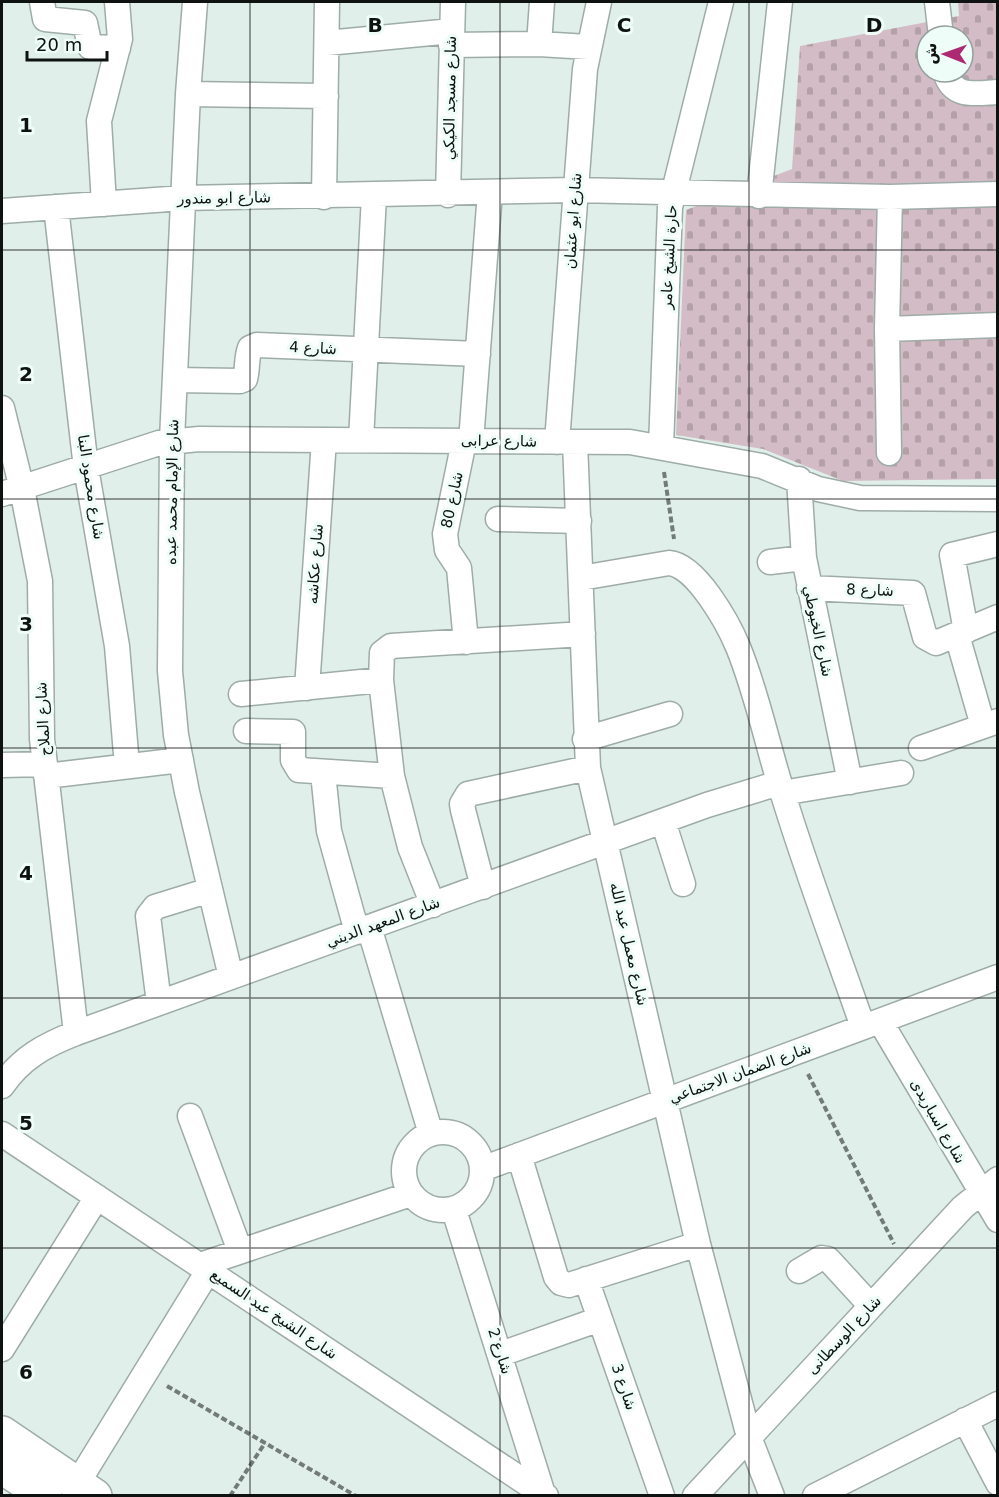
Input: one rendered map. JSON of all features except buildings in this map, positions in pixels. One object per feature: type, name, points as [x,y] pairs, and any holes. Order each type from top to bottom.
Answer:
[{"type":"street","points":[[42,2],[45,19],[85,23],[90,47],[95,49],[118,48]]},
{"type":"street","points":[[104,204],[100,110],[120,39],[117,2]]},
{"type":"street","name":"شارع الإمام محمد عبده","points":[[195,2],[188,94],[172,440],[170,671],[181,760],[231,977]]},
{"type":"street","points":[[324,197],[327,2]]},
{"type":"street","name":"شارع مسجد الكيكي","points":[[448,195],[453,2]]},
{"type":"street","points":[[539,44],[542,2]]},
{"type":"street","name":"شارع ابو عثمان","points":[[566,442],[575,190],[588,47],[599,2]]},
{"type":"street","name":"حارة الشيخ عامر","points":[[661,447],[670,207],[721,2]]},
{"type":"street","points":[[759,196],[780,2]]},
{"type":"street","points":[[937,2],[940,24]]},
{"type":"street","points":[[327,43],[451,38],[588,47]]},
{"type":"street","points":[[950,84],[957,91],[967,94],[998,92]]},
{"type":"street","points":[[188,94],[326,96]]},
{"type":"street","name":"شارع ابو مندور","points":[[2,211],[183,198],[448,195],[575,190],[759,196],[890,197],[998,194]]},
{"type":"street","name":"شارع 80","points":[[466,642],[461,574],[447,550],[445,534],[467,441],[478,354],[490,192]]},
{"type":"street","points":[[361,440],[374,196]]},
{"type":"street","points":[[889,453],[887,329],[890,197]]},
{"type":"street","name":"شارع محمود البنا","points":[[56,207],[86,468],[117,646],[127,766]]},
{"type":"street","points":[[887,329],[998,325]]},
{"type":"street","name":"شارع 4","points":[[175,380],[240,381],[244,379],[247,372],[247,354],[250,348],[257,345],[478,354]]},
{"type":"street","name":"شارع الملاح","points":[[2,408],[12,491],[40,581],[40,710],[76,1033]]},
{"type":"street","name":"شارع عرابى","points":[[12,491],[172,440],[630,442],[690,455],[762,466],[829,492],[860,498],[998,499]]},
{"type":"street","name":"شارع عكاشه","points":[[307,688],[324,440]]},
{"type":"street","name":"شارع معمل عبد الله","points":[[566,442],[579,521],[585,739],[588,768],[698,1244],[749,1437],[772,1496]]},
{"type":"street","name":"شارع الخيوطي","points":[[799,479],[804,558],[809,588],[850,782]]},
{"type":"street","points":[[498,519],[579,521]]},
{"type":"street","points":[[921,748],[990,723],[961,633],[952,555],[998,544]]},
{"type":"street","points":[[770,562],[804,558]]},
{"type":"street","points":[[581,578],[669,562],[678,563]]},
{"type":"street","name":"شارع اسباريدى","points":[[678,563],[696,579],[718,609],[738,647],[781,788],[871,1024],[989,1186],[998,1220]]},
{"type":"street","name":"شارع 8","points":[[809,588],[908,591],[916,597],[926,638],[936,643],[998,617]]},
{"type":"street","points":[[433,905],[410,847],[392,776],[381,680],[381,653],[391,646],[583,634]]},
{"type":"street","points":[[241,694],[381,680]]},
{"type":"street","points":[[585,739],[670,714]]},
{"type":"street","points":[[246,731],[289,730],[294,735],[295,766],[299,770],[392,776]]},
{"type":"street","points":[[2,765],[45,770],[127,766],[181,760]]},
{"type":"street","points":[[483,886],[463,810],[468,794],[588,768]]},
{"type":"street","points":[[323,773],[329,831],[431,1134]]},
{"type":"street","name":"شارع المعهد الديني","points":[[2,1081],[26,1058],[47,1044],[663,821],[781,788],[850,782],[902,773]]},
{"type":"street","points":[[663,821],[683,884]]},
{"type":"street","points":[[159,1003],[148,916],[155,907],[210,890]]},
{"type":"street","name":"شارع الضمان الاجتماعي","points":[[483,1169],[998,977]]},
{"type":"street","points":[[190,1116],[240,1251]]},
{"type":"street","points":[[441,1132],[461,1136],[476,1150],[483,1169],[478,1190],[464,1205],[453,1210],[430,1208],[411,1194],[405,1176],[406,1159],[420,1139],[441,1132]]},
{"type":"street","name":"شارع الشيخ عبد السميع","points":[[2,1134],[544,1495]]},
{"type":"street","points":[[519,1155],[556,1276],[561,1283],[569,1285],[698,1244]]},
{"type":"street","name":"شارع الوسطانى","points":[[695,1496],[906,1269],[989,1186]]},
{"type":"street","points":[[2,1433],[86,1490],[146,1373],[204,1268],[240,1251],[411,1194]]},
{"type":"street","points":[[2,1349],[97,1197]]},
{"type":"street","name":"شارع 2","points":[[453,1210],[501,1354],[544,1495]]},
{"type":"street","points":[[799,1270],[820,1258],[828,1259],[871,1306]]},
{"type":"street","name":"شارع 3","points":[[586,1279],[662,1496]]},
{"type":"street","points":[[501,1354],[600,1319]]},
{"type":"street","points":[[815,1496],[998,1404]]},
{"type":"street","points":[[965,1420],[998,1483]]},
{"type":"street","points":[[2,1467],[45,1496]]},
{"type":"path","points":[[661,447],[678,563]]},
{"type":"path","points":[[797,1052],[906,1269]]},
{"type":"path","points":[[146,1373],[356,1496]]},
{"type":"path","points":[[231,1496],[265,1443]]},
{"type":"green space","points":[[958,2],[997,2],[997,479],[843,481],[763,449],[676,435],[686,210],[792,169],[800,46],[915,24],[915,84],[975,84],[975,24],[917,24],[959,16]]}]
